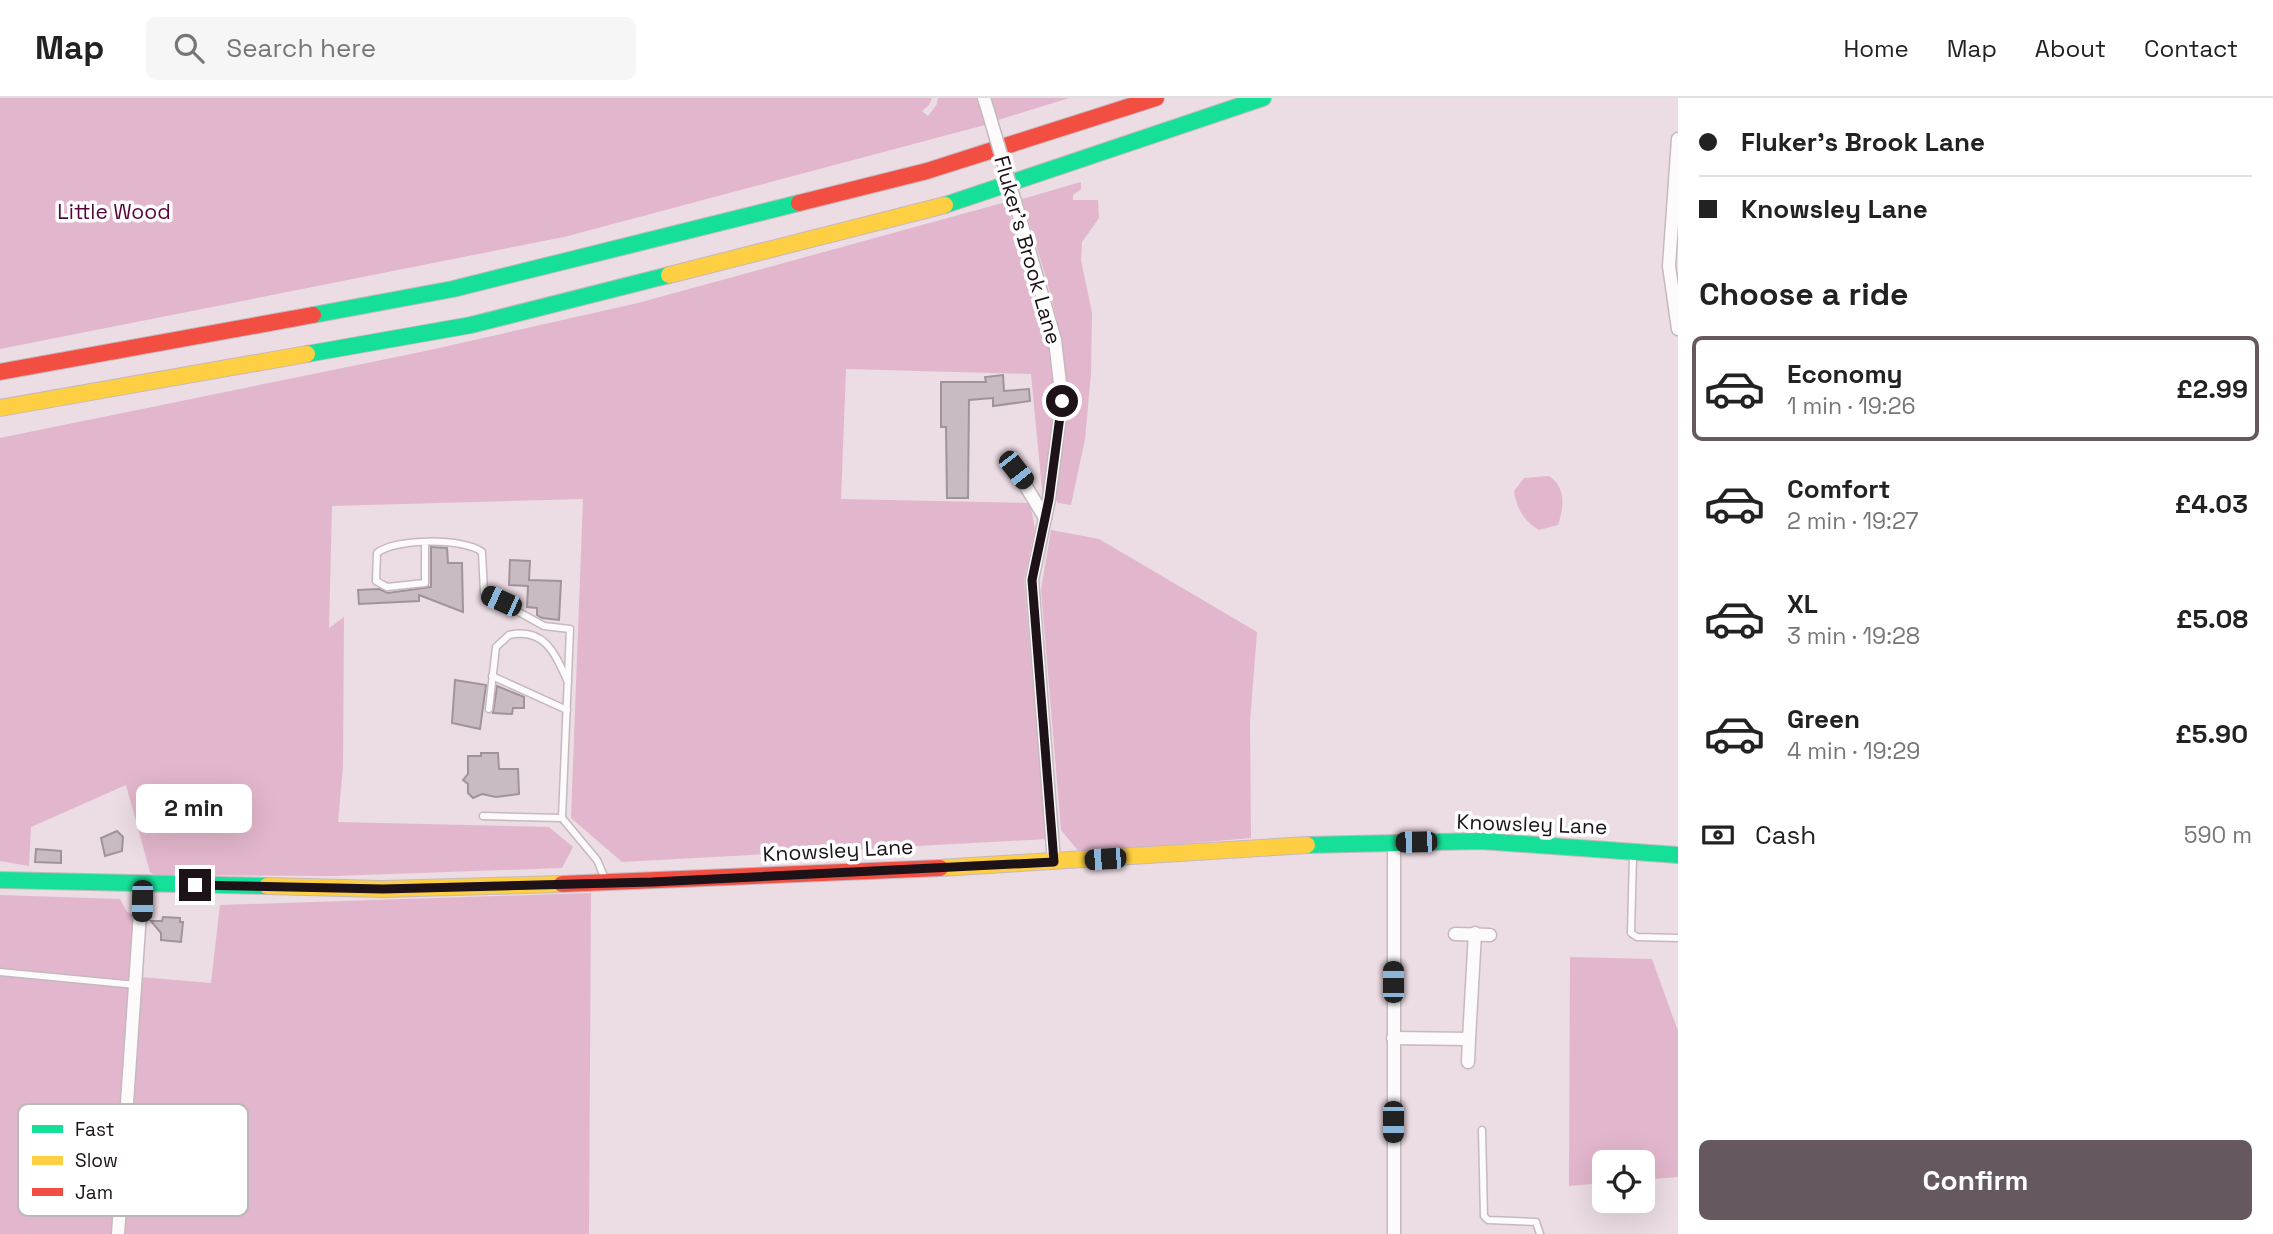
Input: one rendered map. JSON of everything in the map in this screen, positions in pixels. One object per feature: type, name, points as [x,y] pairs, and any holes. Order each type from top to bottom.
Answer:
[{"type":"main road","points":[[0,372],[453,289],[927,171],[1156,98]]},
{"type":"main road","points":[[0,408],[471,325],[949,204],[1264,98]]},
{"type":"main road","name":"Knowsley Lane","points":[[0,880],[383,889],[607,883],[1054,862],[1307,845],[1481,841],[1678,855]]},
{"type":"street","name":"Fluker's Brook Lane","points":[[984,98],[1055,340],[1062,401],[1045,518],[1032,580],[1054,862]]},
{"type":"street","points":[[1678,139],[1669,267],[1670,290],[1678,329]]},
{"type":"street","points":[[1016,470],[1045,518]]},
{"type":"street","points":[[1394,843],[1394,1234]]},
{"type":"street","points":[[127,1104],[142,884]]},
{"type":"street","points":[[1468,1062],[1475,933]]},
{"type":"street","points":[[1455,934],[1490,935]]},
{"type":"street","points":[[1393,1038],[1469,1039]]},
{"type":"street","points":[[118,1234],[119,1216]]},
{"type":"lane","points":[[425,543],[428,577],[425,583],[387,587],[376,581],[377,553],[385,547],[425,543],[460,541],[473,544],[482,552],[484,593],[544,626],[570,629],[562,818],[597,860],[607,883]]},
{"type":"lane","points":[[489,709],[499,642],[509,635],[523,633],[548,643],[568,682]]},
{"type":"lane","points":[[492,676],[567,710]]},
{"type":"lane","points":[[483,816],[562,818]]},
{"type":"lane","points":[[1633,850],[1631,933],[1637,937],[1678,938]]},
{"type":"lane","points":[[0,972],[136,985]]},
{"type":"lane","points":[[1482,1130],[1484,1216],[1488,1220],[1536,1222],[1540,1234]]},
{"type":"green space","name":"Little Wood","points":[[0,98],[932,98],[922,111],[928,116],[938,98],[978,98],[985,125],[564,237],[0,349]]},
{"type":"green space","points":[[991,98],[1069,98],[998,120]]},
{"type":"green space","points":[[1081,182],[1081,189],[1073,195],[1073,200],[1098,200],[1099,218],[1082,242],[1081,260],[1092,313],[1091,373],[1085,439],[1071,505],[1058,503],[1055,498],[1067,408],[1063,354],[1052,302],[1022,199]]},
{"type":"green space","points":[[1006,202],[1049,343],[1057,412],[1043,500],[1031,374],[846,369],[841,499],[1030,503],[1035,529],[1024,580],[1046,839],[622,862],[571,818],[583,499],[332,506],[329,628],[344,617],[343,766],[338,822],[549,827],[573,847],[562,868],[334,876],[154,875],[150,872],[126,785],[31,827],[29,866],[0,861],[0,438],[421,352],[638,303]]},
{"type":"green space","points":[[1549,476],[1561,492],[1562,511],[1558,525],[1539,530],[1522,514],[1514,491],[1524,478]]},
{"type":"green space","points":[[1051,530],[1099,539],[1257,632],[1250,722],[1251,838],[1080,853],[1061,830],[1041,590]]},
{"type":"green space","points":[[591,893],[589,1234],[121,1234],[122,1216],[248,1216],[248,1104],[131,1104],[140,977],[211,983],[220,905]]},
{"type":"green space","points":[[0,895],[120,899],[127,912],[137,916],[123,1104],[18,1104],[18,1216],[114,1216],[113,1234],[0,1234]]},
{"type":"green space","points":[[1570,957],[1652,959],[1678,1031],[1678,1177],[1655,1179],[1655,1150],[1592,1150],[1592,1184],[1569,1186]]},
{"type":"building","points":[[1003,375],[1004,391],[1029,389],[1030,401],[993,406],[993,398],[969,400],[968,498],[947,498],[946,427],[941,427],[941,382],[986,382],[985,377]]},
{"type":"building","points":[[431,547],[447,548],[448,563],[462,563],[463,612],[419,595],[419,601],[359,604],[358,590],[379,589],[388,593],[431,587]]},
{"type":"building","points":[[510,560],[530,561],[529,580],[561,581],[559,620],[542,618],[537,615],[537,608],[527,607],[528,586],[509,585]]},
{"type":"building","points":[[455,680],[486,685],[480,729],[452,723]]},
{"type":"building","points":[[497,686],[524,697],[524,708],[513,708],[512,714],[493,713]]},
{"type":"building","points":[[481,753],[498,753],[499,769],[518,769],[519,794],[496,797],[482,794],[473,798],[468,793],[468,784],[463,780],[468,774],[468,756],[481,756]]},
{"type":"building","points":[[117,831],[123,837],[122,851],[105,856],[101,838]]},
{"type":"building","points":[[36,849],[61,851],[61,863],[35,862]]},
{"type":"building","points":[[163,917],[180,918],[180,922],[183,922],[181,942],[161,940],[161,933],[151,921],[162,921]]},
{"type":"traffic: fast","points":[[945,205],[1263,98]]},
{"type":"traffic: fast","points":[[313,315],[453,289],[799,203]]},
{"type":"traffic: fast","points":[[307,354],[471,325],[669,275]]},
{"type":"traffic: fast","points":[[1307,845],[1481,841],[1678,855]]},
{"type":"traffic: fast","points":[[0,880],[267,886]]},
{"type":"traffic: slow","points":[[669,275],[945,205]]},
{"type":"traffic: slow","points":[[0,408],[307,354]]},
{"type":"traffic: slow","points":[[940,868],[1307,845]]},
{"type":"traffic: slow","points":[[267,886],[383,889],[562,884]]},
{"type":"traffic: jam","points":[[799,203],[927,171],[1156,98]]},
{"type":"traffic: jam","points":[[0,372],[313,315]]},
{"type":"traffic: jam","points":[[562,884],[940,868]]},
{"type":"route","points":[[195,885],[383,889],[652,882],[1054,862],[1032,580],[1060,434],[1062,401]]}]
